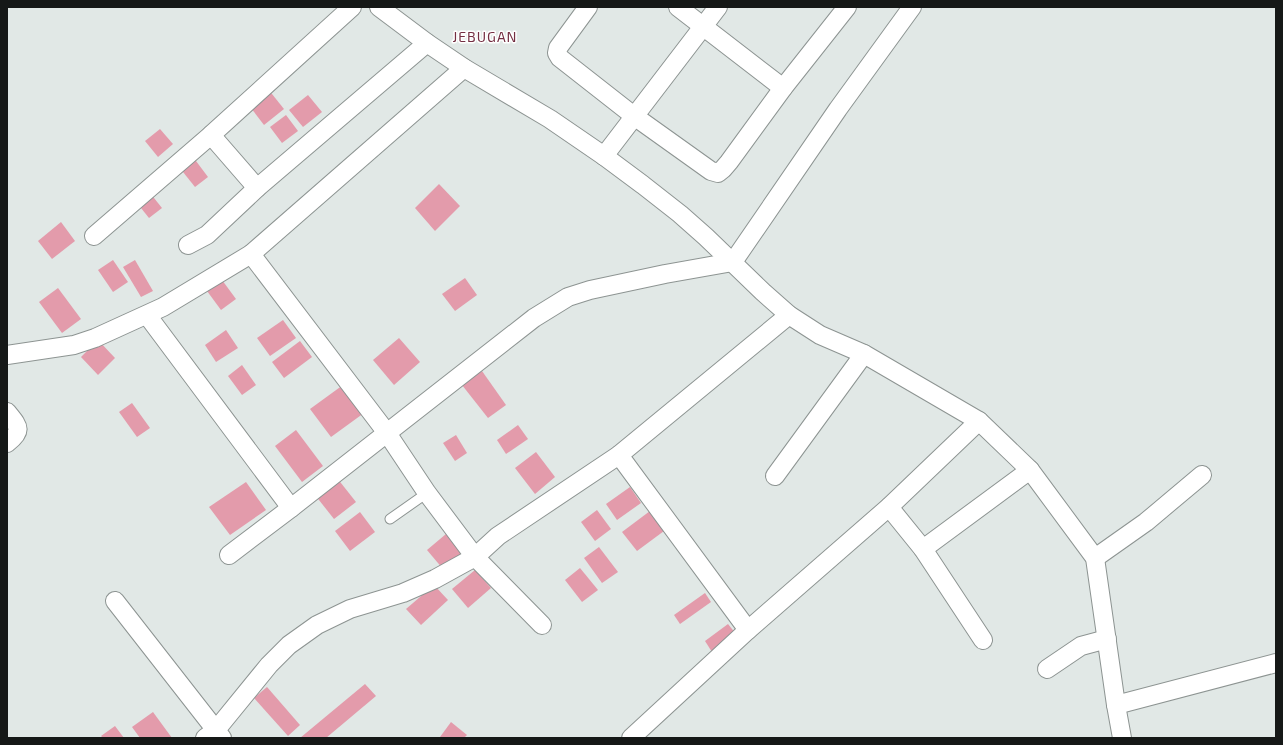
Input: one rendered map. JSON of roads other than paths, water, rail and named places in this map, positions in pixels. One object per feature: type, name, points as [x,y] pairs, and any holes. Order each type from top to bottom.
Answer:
[{"type":"street","points":[[94,236],[211,135],[352,7]]},
{"type":"street","points":[[379,7],[427,43],[464,68],[550,120],[604,156],[680,214],[789,315],[820,335],[864,354],[979,421],[1030,470],[1095,558],[1122,738]]},
{"type":"street","points":[[588,7],[558,48],[558,56],[634,116],[711,172],[718,173],[726,166],[783,88],[847,7]]},
{"type":"street","points":[[678,7],[783,88]]},
{"type":"street","points":[[604,156],[718,7]]},
{"type":"street","points":[[229,555],[534,318],[568,297],[590,290],[665,274],[733,262],[838,109],[908,13]]},
{"type":"street","points":[[188,245],[207,235],[257,188],[427,43]]},
{"type":"street","points":[[7,355],[74,345],[95,338],[163,307],[252,254],[464,68]]},
{"type":"street","points":[[211,135],[257,188]]},
{"type":"street","points":[[252,254],[387,433],[427,493],[475,556],[542,625]]},
{"type":"street","points":[[147,315],[291,508]]},
{"type":"street","points":[[115,602],[214,735],[269,665],[289,645],[317,625],[350,609],[403,593],[435,579],[475,556],[498,536],[619,455],[789,315]]},
{"type":"street","points":[[775,476],[864,354]]},
{"type":"street","points":[[7,412],[18,428],[18,432],[15,437],[7,443]]},
{"type":"street","points":[[631,738],[748,630],[889,507],[979,421]]},
{"type":"street","points":[[619,455],[748,630]]},
{"type":"street","points":[[923,549],[1030,470]]},
{"type":"street","points":[[1095,558],[1146,522],[1202,475]]},
{"type":"street","points":[[889,507],[923,549],[983,640]]},
{"type":"street","points":[[1047,669],[1081,646],[1106,639]]},
{"type":"street","points":[[1116,705],[1276,663]]},
{"type":"lane","points":[[390,519],[427,493]]},
{"type":"district","name":"JEBUGAN","points":[[485,37]]}]
